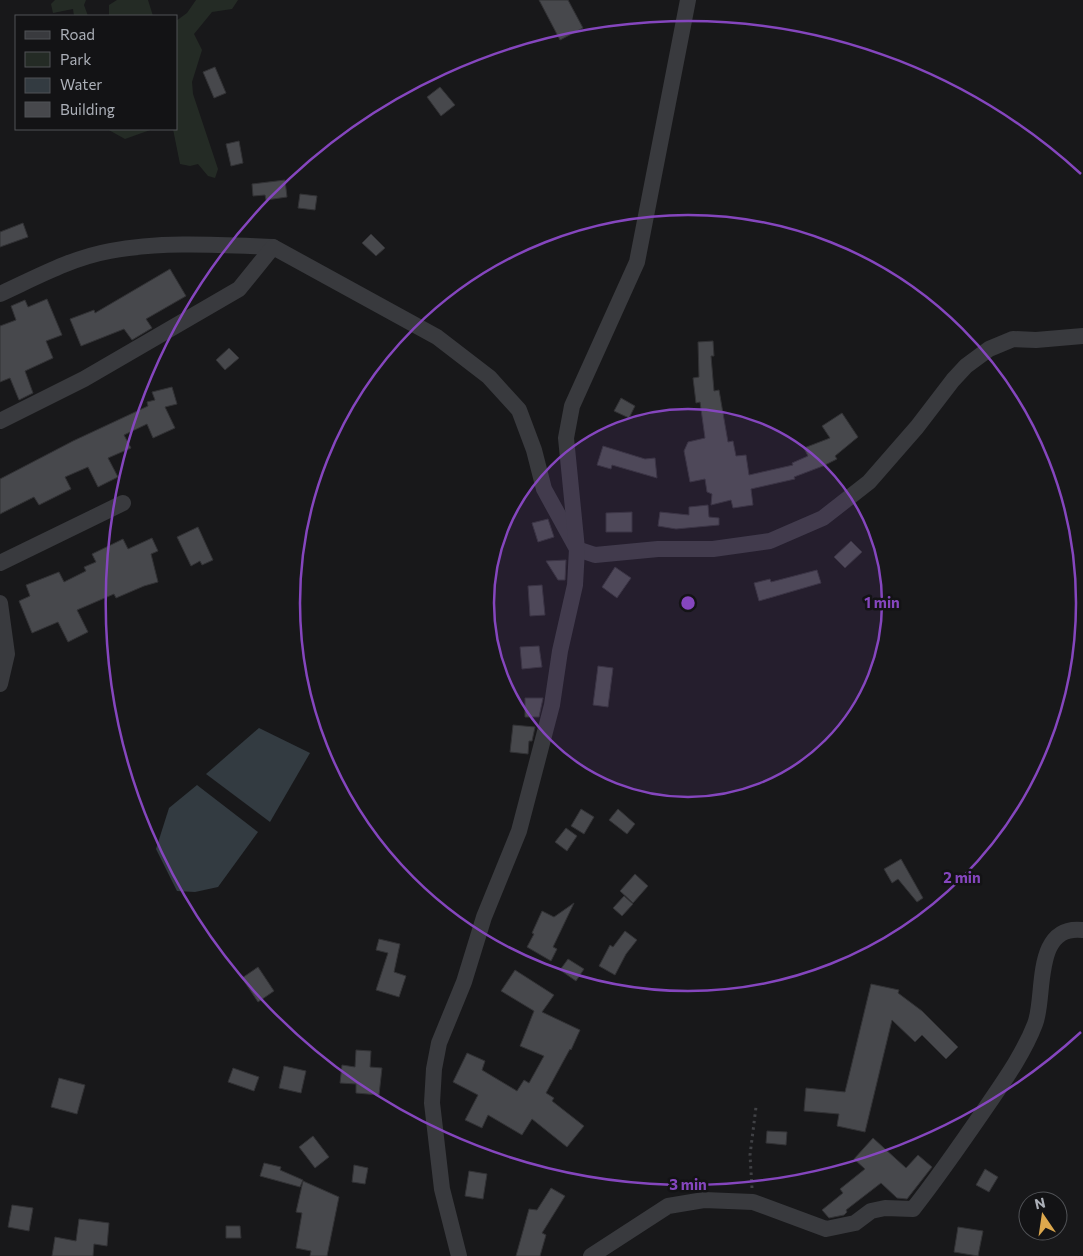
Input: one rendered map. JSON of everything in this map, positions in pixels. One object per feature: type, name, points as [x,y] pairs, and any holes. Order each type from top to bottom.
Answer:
[{"type":"street","points":[[459,1256],[442,1189],[432,1104],[434,1069],[439,1043],[464,982],[484,917],[513,847],[532,786],[552,705],[560,651],[575,585],[577,549],[566,438],[572,406],[637,262],[688,0]]},
{"type":"street","points":[[0,294],[68,262],[110,251],[193,244],[273,247],[438,337],[489,377],[519,410],[534,450],[544,488],[577,549],[594,556],[658,549],[714,549],[770,540],[823,518],[869,482],[917,427],[953,380],[966,366],[988,349],[1014,339],[1036,340],[1083,336]]},
{"type":"street","points":[[0,421],[84,379],[239,289],[273,247]]},
{"type":"street","points":[[0,563],[123,503]]},
{"type":"street","points":[[0,603],[7,654],[0,684]]},
{"type":"street","points":[[591,1256],[668,1206],[704,1200],[753,1202],[826,1229],[855,1222],[871,1211],[884,1208],[913,1209],[942,1172],[1007,1076],[1036,1023],[1042,968],[1051,945],[1059,936],[1074,929],[1083,930]]},
{"type":"path","points":[[753,1202],[750,1154],[756,1107]]},
{"type":"green space","points":[[55,0],[86,0],[84,5],[88,15],[74,15],[73,9],[53,13],[51,4]]},
{"type":"green space","points":[[117,0],[148,0],[153,15],[109,15],[109,5]]},
{"type":"green space","points":[[196,0],[238,0],[232,9],[212,12],[194,34],[202,50],[192,82],[193,94],[218,169],[215,178],[208,176],[198,164],[190,166],[180,164],[173,130],[178,130],[178,20],[187,13]]},
{"type":"green space","points":[[109,130],[150,130],[125,139]]},
{"type":"water","points":[[259,728],[310,753],[270,822],[206,774]]},
{"type":"water","points":[[197,785],[258,832],[218,887],[195,892],[177,891],[156,849],[169,808]]},
{"type":"building","points":[[539,0],[568,0],[583,28],[560,40]]},
{"type":"building","points":[[215,67],[226,93],[214,98],[203,72]]},
{"type":"building","points":[[440,87],[455,105],[441,116],[427,97]]},
{"type":"building","points":[[239,141],[243,163],[231,166],[226,144]]},
{"type":"building","points":[[285,180],[287,197],[266,200],[265,195],[253,196],[252,184]]},
{"type":"building","points":[[300,194],[317,196],[315,210],[298,208]]},
{"type":"building","points":[[23,223],[28,237],[0,247],[0,232]]},
{"type":"building","points":[[371,234],[385,248],[376,256],[362,243]]},
{"type":"building","points":[[170,269],[186,296],[146,319],[152,328],[132,340],[124,329],[81,346],[70,319],[94,310],[95,313]]},
{"type":"building","points":[[47,299],[62,335],[46,341],[53,358],[25,371],[33,393],[19,400],[10,378],[0,382],[0,326],[16,320],[11,306],[25,300],[28,307]]},
{"type":"building","points":[[713,341],[714,356],[711,356],[714,391],[719,390],[728,442],[733,441],[736,456],[746,455],[749,475],[793,465],[792,463],[808,456],[804,448],[830,438],[822,426],[842,413],[858,437],[835,456],[837,459],[823,466],[794,477],[795,479],[751,489],[753,505],[733,508],[731,500],[711,505],[712,494],[707,492],[705,479],[690,482],[684,451],[688,442],[705,438],[700,402],[696,403],[693,378],[699,377],[698,342]]},
{"type":"building","points":[[229,348],[239,358],[225,370],[216,360]]},
{"type":"building","points":[[172,387],[177,404],[165,407],[175,428],[153,438],[147,424],[124,435],[131,448],[108,458],[118,477],[98,487],[88,467],[65,477],[71,489],[39,505],[34,497],[0,514],[0,479],[73,441],[148,406],[147,402],[155,400],[152,392]]},
{"type":"building","points":[[621,398],[635,406],[629,418],[614,411]]},
{"type":"building","points":[[603,446],[645,459],[655,458],[657,478],[612,465],[611,469],[597,465]]},
{"type":"building","points":[[708,505],[709,517],[719,518],[719,525],[676,529],[658,526],[660,512],[689,515],[689,507]]},
{"type":"building","points":[[632,512],[632,532],[606,532],[606,513]]},
{"type":"building","points":[[548,519],[554,537],[538,542],[532,523]]},
{"type":"building","points":[[198,527],[213,560],[202,565],[200,561],[191,566],[177,537]]},
{"type":"building","points":[[152,538],[158,551],[151,554],[158,582],[116,598],[114,594],[77,610],[88,632],[68,642],[58,622],[32,633],[19,601],[30,596],[26,585],[59,572],[64,582],[86,571],[84,567],[96,562],[92,554],[123,539],[128,549]]},
{"type":"building","points":[[851,541],[862,552],[845,568],[834,557]]},
{"type":"building","points":[[566,560],[565,580],[558,580],[546,561]]},
{"type":"building","points":[[615,567],[631,578],[617,598],[602,587]]},
{"type":"building","points":[[817,570],[821,583],[759,601],[754,583],[770,579],[771,582]]},
{"type":"building","points":[[542,585],[545,615],[530,616],[528,586]]},
{"type":"building","points":[[539,646],[542,667],[522,669],[520,647]]},
{"type":"building","points":[[598,666],[613,668],[608,707],[593,705]]},
{"type":"building","points":[[525,698],[543,698],[539,717],[525,717]]},
{"type":"building","points":[[513,725],[535,727],[532,741],[529,741],[528,754],[510,752]]},
{"type":"building","points":[[581,809],[594,817],[584,834],[571,826]]},
{"type":"building","points":[[618,809],[635,824],[627,834],[609,820]]},
{"type":"building","points":[[566,828],[577,836],[567,851],[555,842]]},
{"type":"building","points":[[901,859],[923,898],[917,902],[898,879],[892,883],[884,869]]},
{"type":"building","points":[[635,874],[648,886],[633,903],[620,891]]},
{"type":"building","points":[[624,896],[633,904],[622,916],[613,908]]},
{"type":"building","points":[[574,903],[553,947],[557,949],[551,961],[527,947],[542,911],[554,917]]},
{"type":"building","points":[[625,931],[637,940],[626,954],[615,975],[599,966],[610,945],[613,947]]},
{"type":"building","points":[[379,939],[400,944],[394,972],[406,976],[399,997],[376,990],[388,953],[376,950]]},
{"type":"building","points":[[568,959],[584,969],[576,981],[560,970]]},
{"type":"building","points":[[258,967],[274,991],[258,1002],[242,978]]},
{"type":"building","points":[[515,970],[554,995],[542,1012],[580,1030],[571,1050],[546,1093],[554,1098],[552,1101],[584,1126],[567,1147],[532,1119],[522,1135],[488,1115],[482,1128],[465,1120],[478,1095],[453,1082],[467,1053],[485,1061],[482,1070],[517,1091],[524,1080],[529,1083],[544,1056],[520,1046],[534,1011],[501,991]]},
{"type":"building","points":[[871,984],[899,990],[898,993],[922,1011],[958,1047],[946,1059],[922,1035],[915,1042],[892,1020],[865,1132],[837,1126],[839,1114],[804,1111],[806,1088],[845,1092]]},
{"type":"building","points":[[356,1050],[371,1051],[370,1067],[382,1068],[379,1095],[356,1093],[356,1084],[340,1083],[342,1065],[355,1067]]},
{"type":"building","points":[[284,1066],[306,1071],[301,1093],[279,1088]]},
{"type":"building","points":[[233,1068],[259,1077],[254,1091],[228,1082]]},
{"type":"building","points":[[59,1078],[85,1085],[77,1114],[51,1107]]},
{"type":"building","points":[[767,1131],[787,1132],[786,1145],[766,1143]]},
{"type":"building","points":[[313,1136],[329,1157],[315,1168],[299,1147]]},
{"type":"building","points":[[873,1138],[906,1168],[918,1155],[932,1167],[907,1199],[897,1198],[881,1183],[846,1210],[847,1212],[844,1215],[829,1218],[822,1210],[843,1193],[840,1189],[865,1169],[854,1159]]},
{"type":"building","points":[[264,1163],[281,1167],[280,1170],[303,1180],[300,1187],[260,1176]]},
{"type":"building","points":[[354,1165],[368,1168],[365,1184],[352,1182]]},
{"type":"building","points":[[985,1169],[998,1177],[989,1192],[976,1185]]},
{"type":"building","points":[[469,1171],[487,1174],[483,1199],[465,1196]]},
{"type":"building","points":[[303,1181],[339,1197],[327,1256],[310,1256],[311,1251],[296,1248],[302,1213],[296,1212]]},
{"type":"building","points":[[551,1188],[565,1196],[542,1233],[546,1235],[540,1256],[516,1256],[529,1209],[537,1210]]},
{"type":"building","points":[[12,1205],[33,1208],[29,1231],[8,1227]]},
{"type":"building","points":[[79,1219],[109,1223],[107,1246],[94,1244],[93,1256],[52,1256],[55,1237],[76,1241]]},
{"type":"building","points":[[226,1226],[240,1226],[241,1238],[226,1238]]},
{"type":"building","points":[[958,1227],[983,1231],[978,1256],[954,1252]]}]
